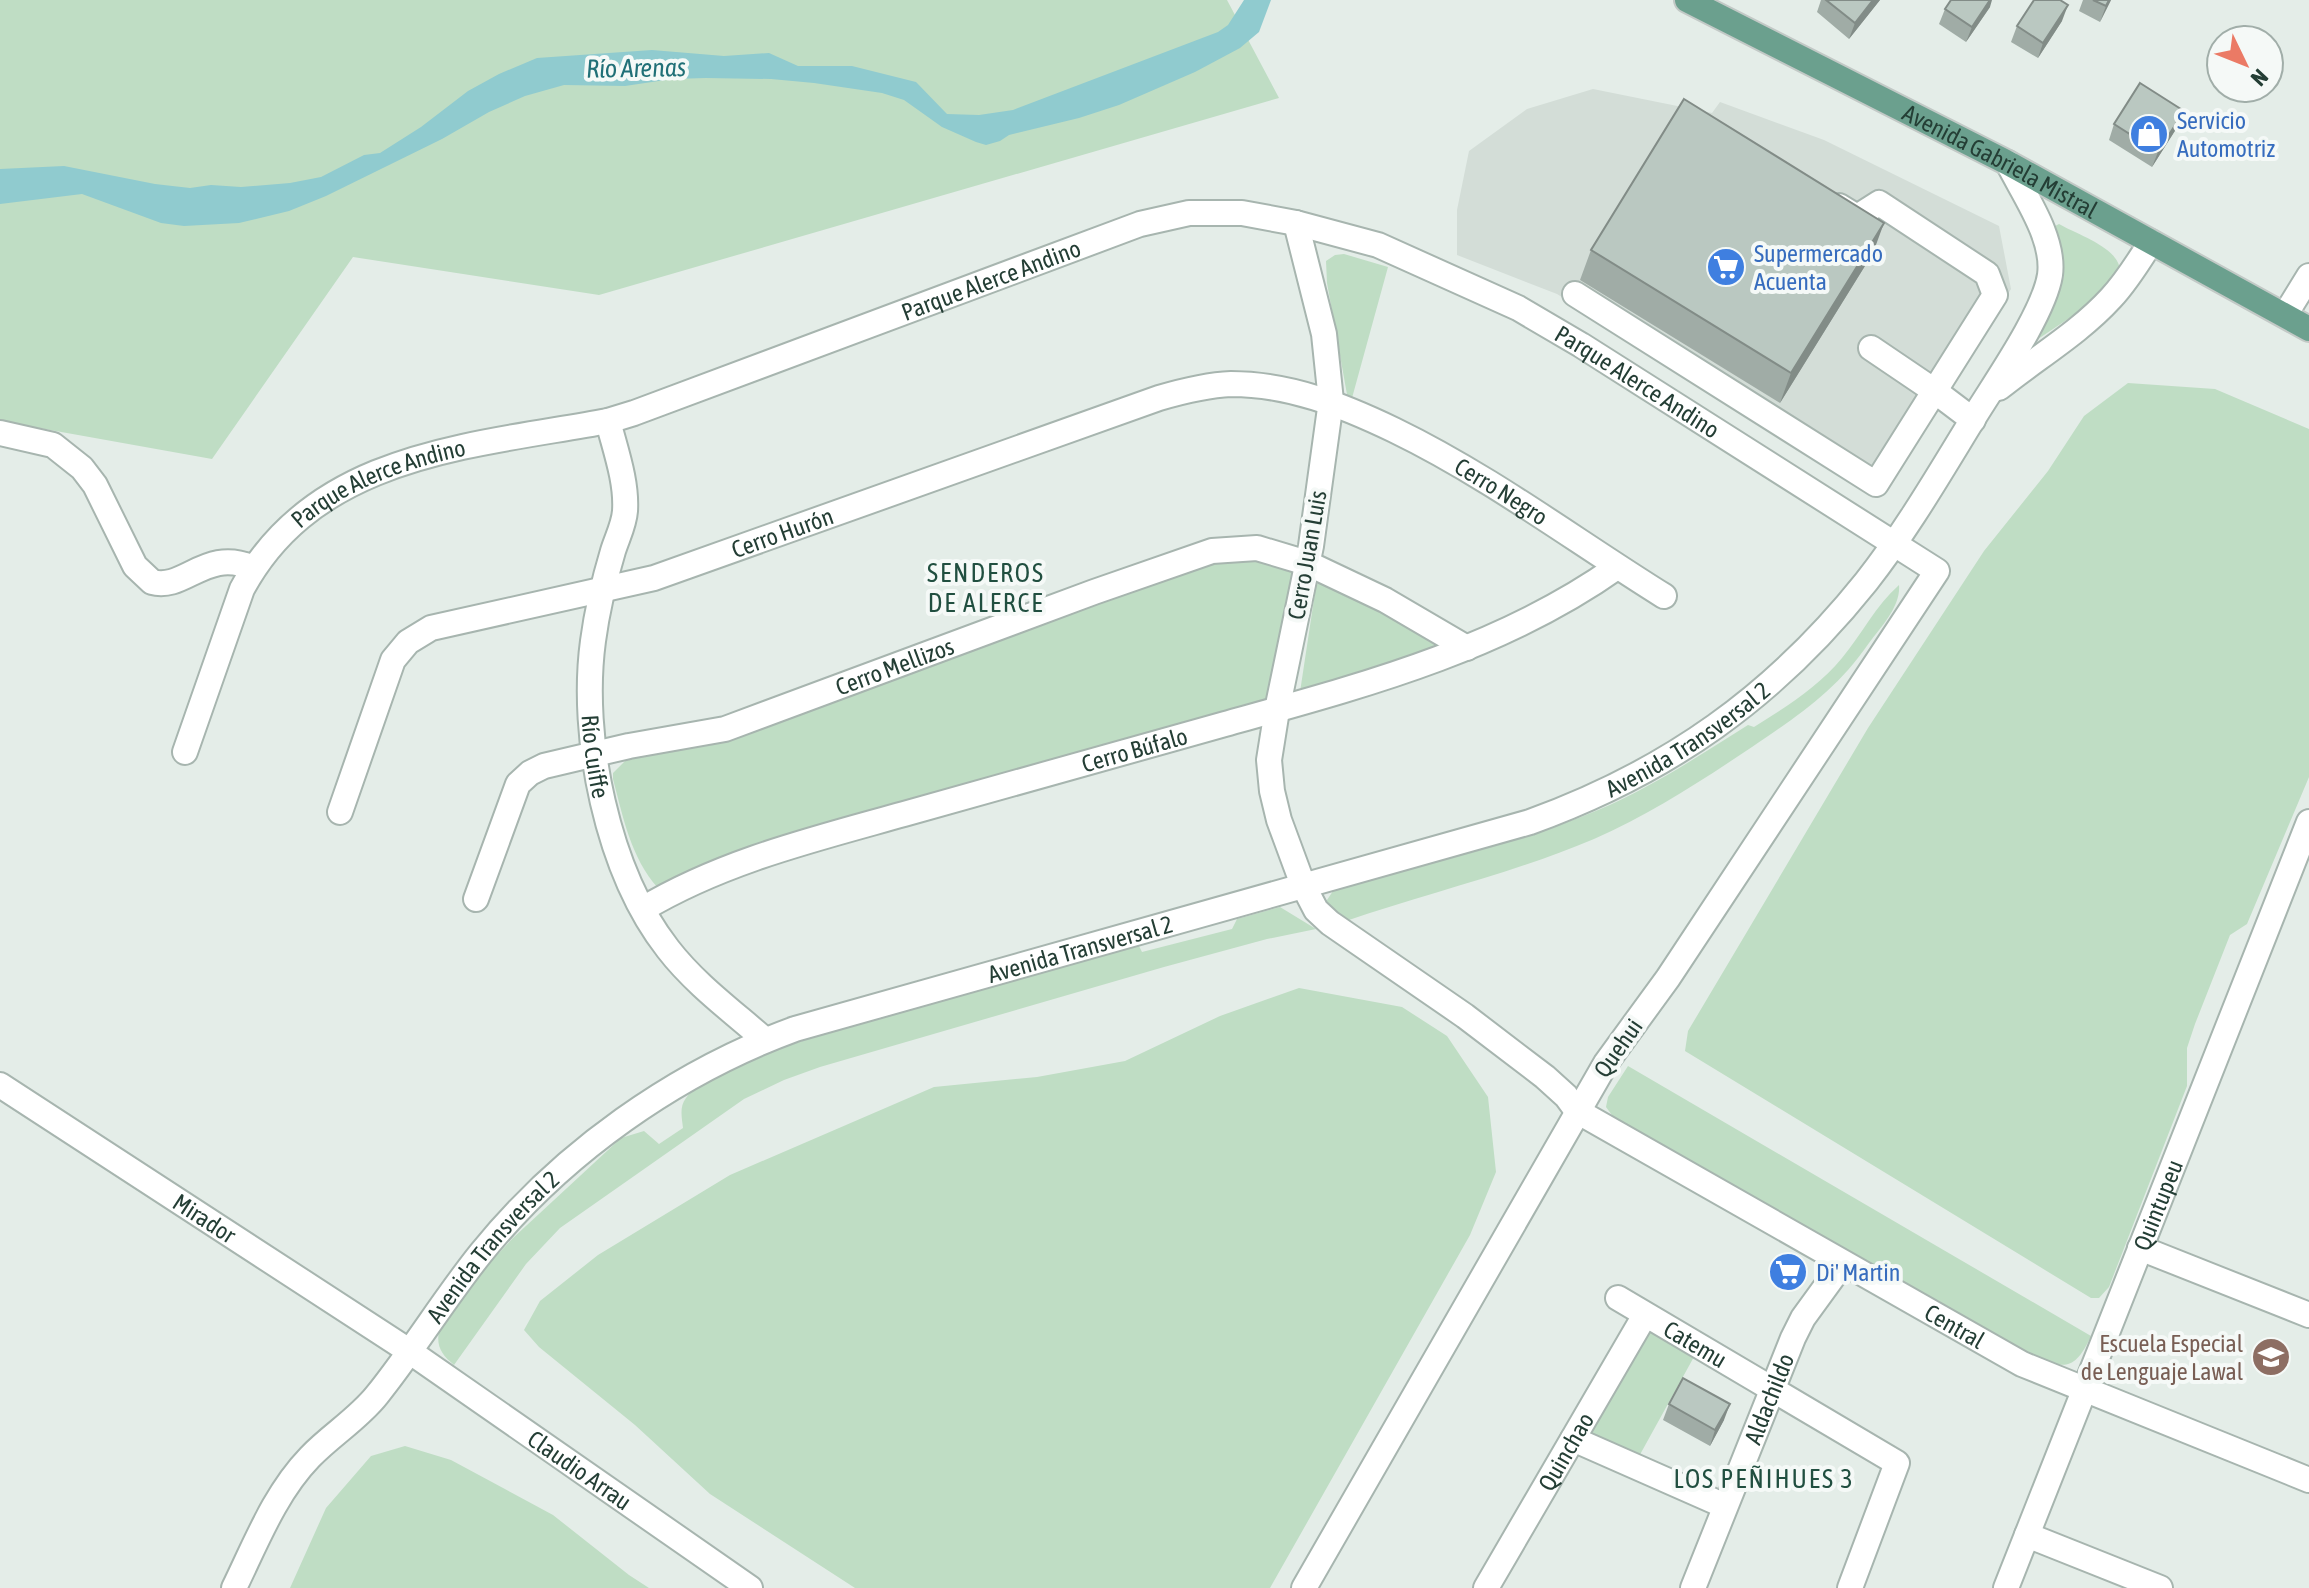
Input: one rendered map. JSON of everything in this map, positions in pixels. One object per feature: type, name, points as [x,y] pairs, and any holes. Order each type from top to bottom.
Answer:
[{"type":"main road","name":"Avenida Gabriela Mistral","points":[[1687,0],[2008,163],[2309,329]]},
{"type":"street","name":"Avenida Transversal 2","points":[[234,1588],[288,1483],[310,1456],[376,1397],[483,1250],[556,1176],[636,1111],[698,1073],[765,1040],[1022,964],[1530,822],[1595,797],[1669,758],[1733,714],[1788,668],[1835,619],[1895,542],[1979,410],[2041,303],[2050,275],[2050,262],[2040,226],[2008,163]]},
{"type":"street","points":[[1575,294],[1876,484],[1995,295],[1987,274],[1879,203],[1857,217],[1819,192]]},
{"type":"street","name":"Parque Alerce Andino","points":[[185,752],[242,589],[253,568],[297,519],[325,497],[357,480],[436,454],[608,421],[1163,218],[1217,211],[1296,223],[1378,245],[1518,308],[1895,542]]},
{"type":"street","name":"Cerro Juan Luis","points":[[1296,223],[1324,334],[1331,401],[1307,563],[1269,760],[1272,791],[1290,854],[1316,910],[1330,923],[1465,1016],[1545,1077],[1577,1111]]},
{"type":"street","name":"Avenida Transversal 2","points":[[1979,410],[2102,307],[2133,272],[2151,242]]},
{"type":"street","points":[[2285,315],[2309,276]]},
{"type":"street","points":[[1871,348],[1936,392],[1979,410]]},
{"type":"street","name":"Cerro Hurón","points":[[340,812],[393,660],[408,642],[431,628],[678,570],[1185,390],[1205,386],[1252,385],[1331,401]]},
{"type":"street","name":"Cerro Negro","points":[[1331,401],[1448,456],[1664,596]]},
{"type":"street","name":"Río Cuiffe","points":[[608,421],[622,481],[624,515],[602,590],[590,672],[589,702],[595,753],[613,837],[643,909],[667,948],[690,974],[765,1040]]},
{"type":"street","points":[[0,433],[53,445],[82,468],[95,485],[135,566],[152,582],[167,583],[225,560],[253,568]]},
{"type":"street","name":"Quehui","points":[[1304,1588],[1606,1063],[1668,978],[1937,571],[1895,542]]},
{"type":"street","name":"Cerro Mellizos","points":[[476,899],[518,784],[544,766],[595,753],[725,729],[1212,551],[1257,548],[1307,563],[1385,600],[1467,648]]},
{"type":"street","name":"Cerro Búfalo","points":[[643,909],[685,885],[779,850],[1277,710],[1431,662],[1542,615],[1617,567]]},
{"type":"street","name":"Quintupeu","points":[[2006,1588],[2140,1248],[2303,858],[2309,822]]},
{"type":"street","name":"Mirador","points":[[0,1085],[409,1351]]},
{"type":"street","name":"Central","points":[[1577,1111],[2022,1364],[2309,1480]]},
{"type":"street","points":[[2140,1248],[2309,1315]]},
{"type":"street","name":"Aldachildo","points":[[1693,1588],[1803,1318],[1843,1263]]},
{"type":"street","name":"Catemu","points":[[1618,1298],[1897,1463],[1850,1588]]},
{"type":"street","name":"Quinchao","points":[[1486,1588],[1645,1315]]},
{"type":"street","name":"Claudio Arrau","points":[[409,1351],[750,1588]]},
{"type":"street","points":[[1573,1439],[1725,1506]]},
{"type":"street","points":[[2027,1535],[2160,1588]]},
{"type":"shaded area","points":[[1593,89],[1712,113],[1720,102],[1824,140],[1999,226],[2011,289],[1882,496],[1557,294],[1457,255],[1457,210],[1469,151],[1527,109]]},
{"type":"green space","points":[[0,0],[1227,0],[1279,98],[599,295],[353,257],[212,459],[0,421]]},
{"type":"green space","points":[[2059,224],[2105,248],[2118,262],[2120,270],[2089,305],[2032,343],[2064,277],[2063,253],[2055,226]]},
{"type":"green space","points":[[1344,254],[1388,267],[1352,398],[1348,400],[1327,283],[1326,261]]},
{"type":"green space","points":[[2128,383],[2215,389],[2309,429],[2309,777],[2247,924],[2230,935],[2195,1024],[2187,1048],[2187,1086],[2109,1287],[2099,1298],[2091,1298],[1685,1051],[1688,1031],[1868,728],[1984,551],[2048,471],[2084,416]]},
{"type":"green space","points":[[1248,554],[1289,569],[1293,576],[1268,695],[1262,704],[658,888],[641,864],[629,836],[613,779],[613,773],[627,759],[715,743],[1209,558]]},
{"type":"green space","points":[[1322,578],[1444,646],[1300,692],[1316,586]]},
{"type":"green space","points":[[1899,585],[1897,601],[1889,616],[1830,689],[1769,735],[1656,808],[1564,851],[1346,921],[1325,903],[1333,891],[1533,834],[1598,810],[1656,781],[1748,725],[1754,727],[1790,704],[1833,668],[1883,601]]},
{"type":"green space","points":[[1280,907],[1316,929],[1164,967],[820,1067],[744,1099],[560,1228],[526,1264],[454,1365],[441,1350],[439,1331],[483,1270],[513,1238],[621,1138],[644,1131],[659,1144],[683,1128],[682,1109],[686,1098],[703,1083],[731,1068],[847,1027],[1138,944],[1142,952],[1232,929],[1237,919]]},
{"type":"green space","points":[[1299,988],[1402,1007],[1447,1036],[1488,1097],[1496,1172],[1470,1235],[1270,1588],[855,1588],[710,1494],[635,1425],[539,1347],[524,1330],[540,1301],[598,1255],[730,1175],[934,1087],[1037,1077],[1125,1061],[1220,1016]]},
{"type":"green space","points":[[1628,1066],[2091,1336],[2085,1348],[2073,1362],[2059,1365],[2028,1354],[1617,1122],[1606,1107],[1608,1097]]},
{"type":"green space","points":[[1655,1332],[1695,1355],[1637,1460],[1591,1437],[1589,1430],[1648,1333]]},
{"type":"green space","points":[[405,1446],[451,1460],[553,1515],[649,1588],[290,1588],[326,1508],[371,1456]]},
{"type":"water","name":"Río Arenas","points":[[1244,0],[1271,0],[1259,32],[1240,48],[1195,72],[1119,105],[1009,135],[986,145],[942,127],[904,100],[882,93],[814,83],[706,78],[625,86],[564,85],[525,96],[489,112],[442,139],[326,196],[289,211],[239,223],[184,226],[161,223],[82,194],[0,204],[0,169],[64,166],[190,188],[290,183],[321,177],[364,155],[380,153],[468,91],[537,58],[652,50],[724,56],[769,53],[798,66],[852,66],[916,82],[947,114],[979,115],[1013,110],[1218,32],[1228,25]]},
{"type":"building","points":[[1826,0],[1873,0],[1855,23]]},
{"type":"building","points":[[1951,0],[1990,0],[1972,27],[1945,9]]},
{"type":"building","points":[[2034,0],[2060,0],[2068,5],[2043,43],[2017,26]]},
{"type":"building","points":[[2093,0],[2109,0],[2106,6]]},
{"type":"building","points":[[2140,83],[2184,111],[2158,152],[2114,124]]},
{"type":"building","name":"Supermercado Acuenta","points":[[1684,99],[1884,223],[1791,373],[1591,250]]},
{"type":"building","points":[[1683,1378],[1730,1404],[1715,1430],[1669,1404]]},
{"type":"place","name":"Servicio Automotriz","points":[[2149,134]]},
{"type":"place","name":"Supermercado Acuenta","points":[[1726,267]]},
{"type":"place","name":"Di' Martin","points":[[1788,1272]]},
{"type":"place","name":"Escuela Especial de Lenguaje Lawal","points":[[2271,1357]]},
{"type":"district","name":"SENDEROS DE ALERCE","points":[[986,588]]},
{"type":"district","name":"LOS PEÑIHUES 3","points":[[1764,1479]]}]
